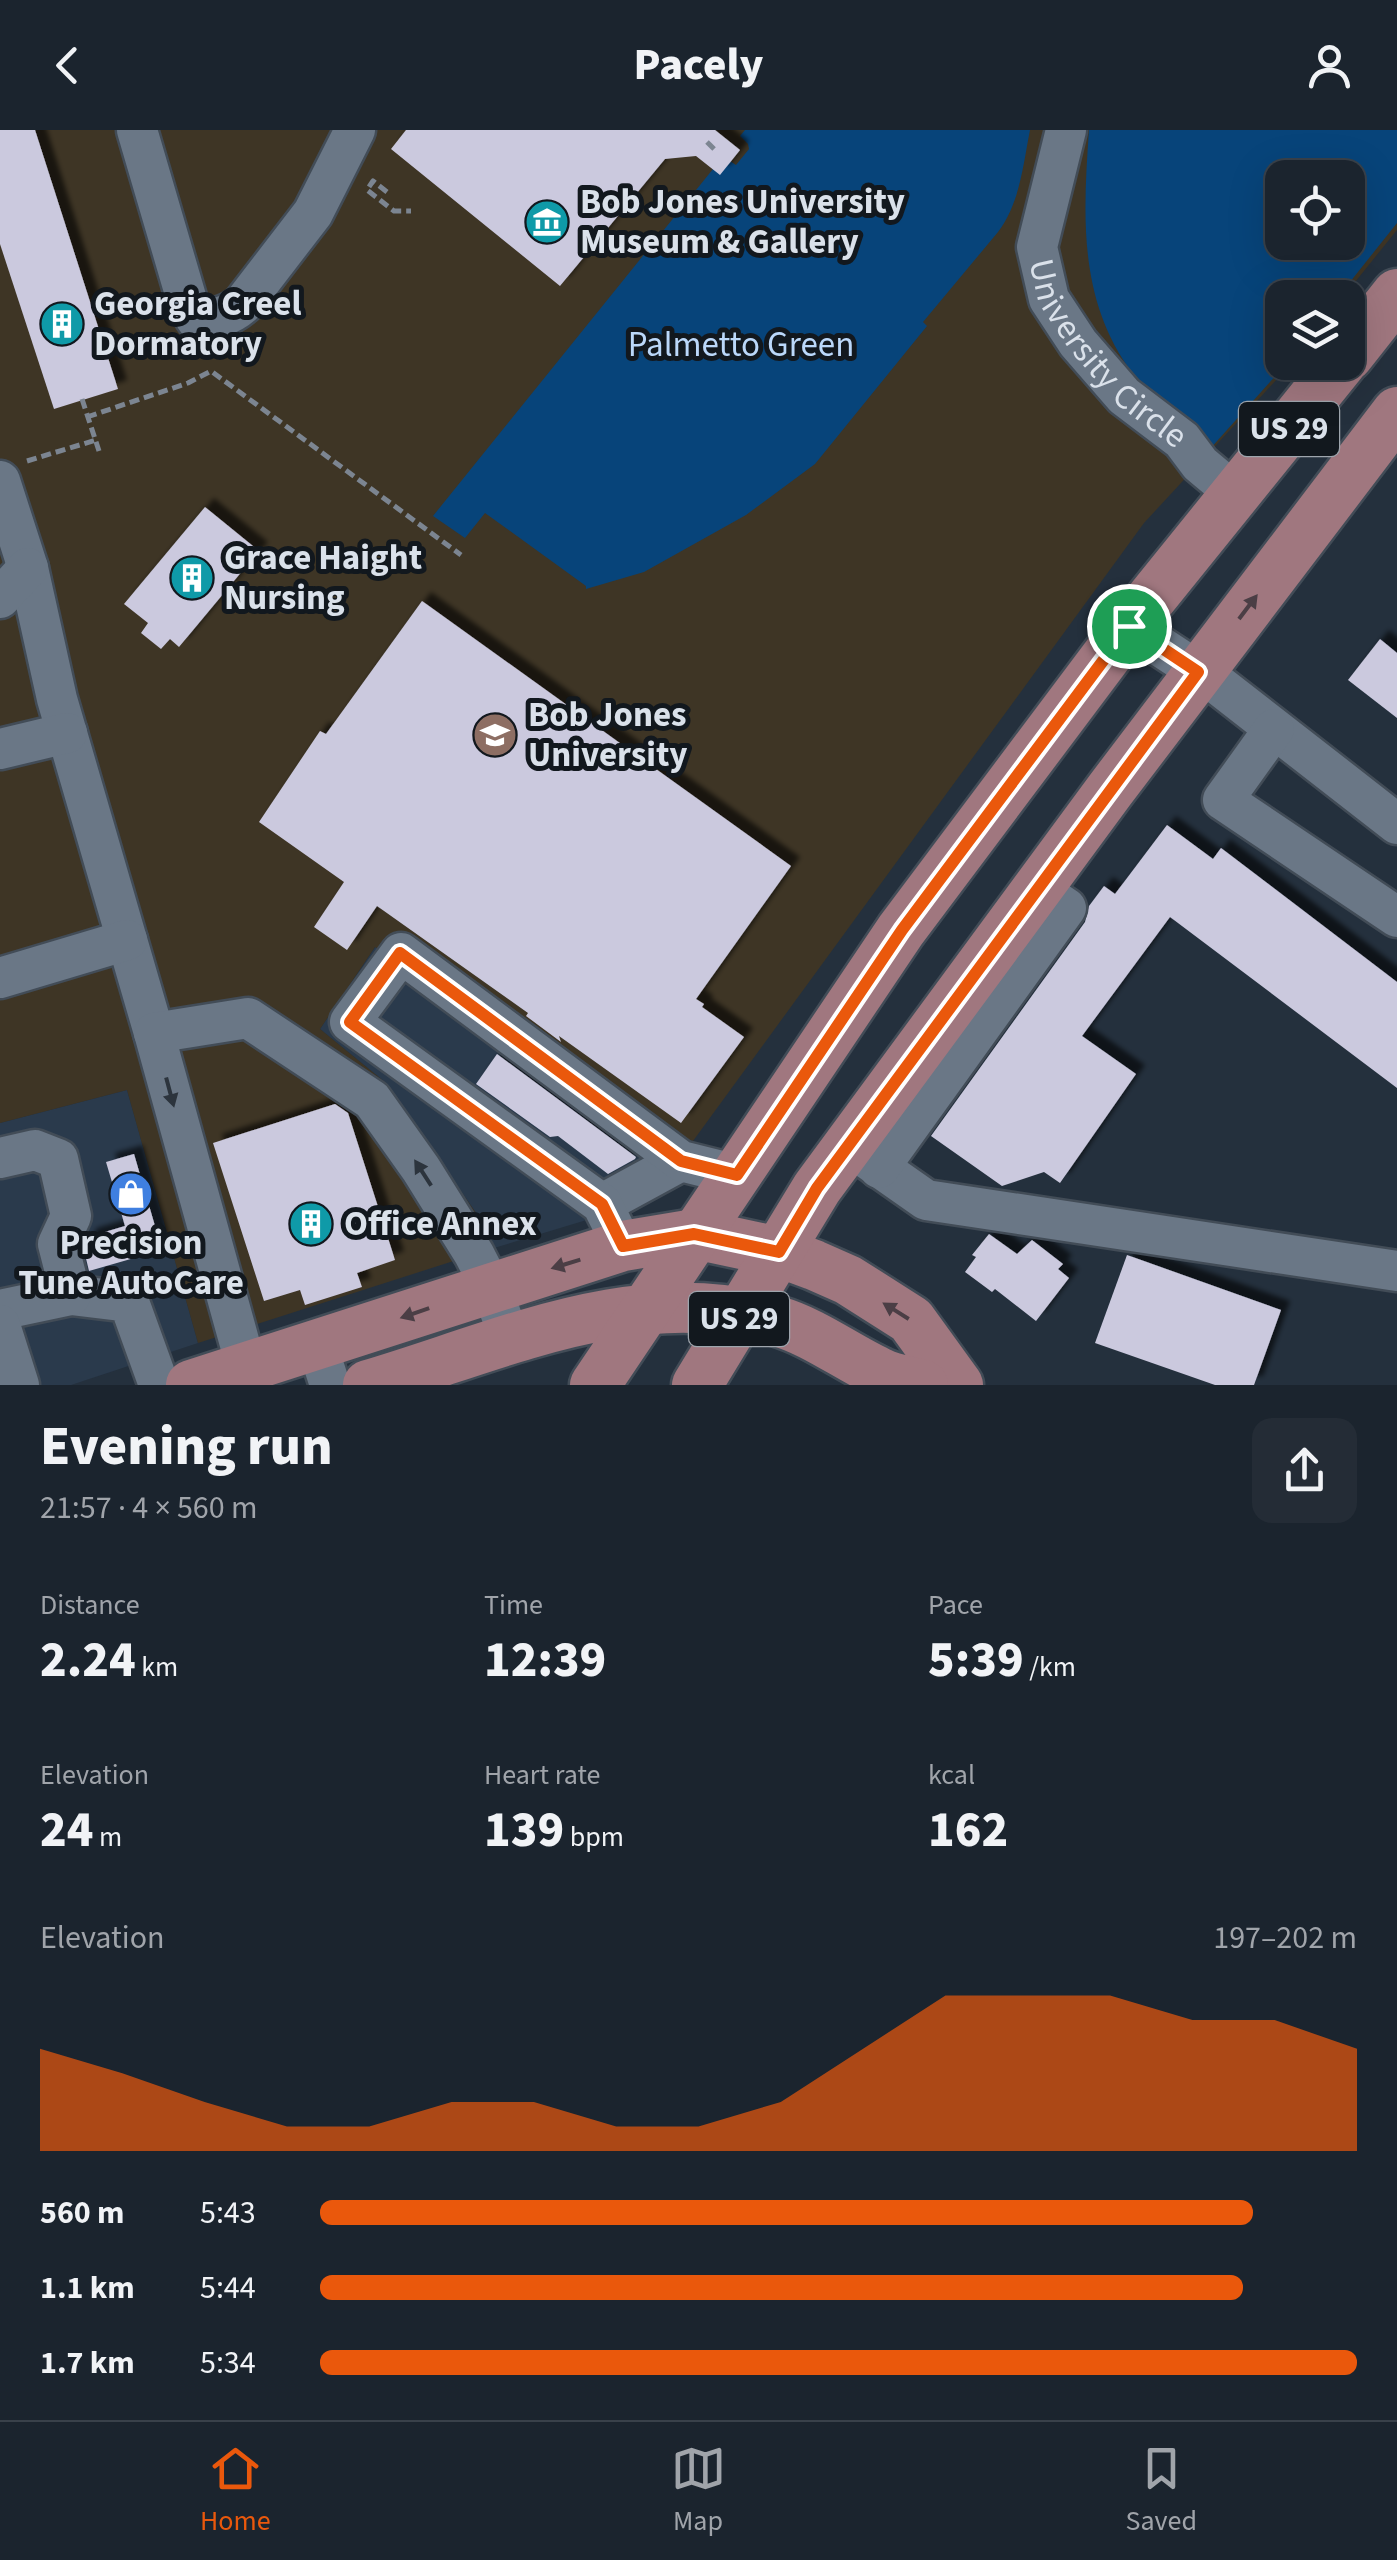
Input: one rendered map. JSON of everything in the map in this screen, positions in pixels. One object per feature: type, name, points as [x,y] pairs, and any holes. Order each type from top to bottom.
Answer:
[{"type":"main road","name":"US 29","points":[[1365,334],[1397,294]]},
{"type":"main road","name":"US 29","points":[[595,1385],[902,930],[1129,626],[1328,380]]},
{"type":"main road","name":"US 29","points":[[698,1385],[817,1188],[866,1144],[1044,881],[1397,412]]},
{"type":"main road","points":[[982,823],[1044,881]]},
{"type":"main road","points":[[804,1076],[866,1144]]},
{"type":"main road","points":[[190,1385],[246,1366],[324,1365],[612,1225],[694,1234],[779,1252],[848,1280],[912,1320],[958,1385]]},
{"type":"main road","points":[[402,1381],[510,1340],[600,1316],[645,1308],[706,1308],[782,1322],[841,1349],[881,1373],[923,1385]]},
{"type":"street","points":[[138,130],[188,304],[196,319],[231,314],[243,304],[314,213],[355,130]]},
{"type":"street","name":"University Circle","points":[[1066,130],[1037,247],[1049,299],[1078,343],[1124,396],[1182,440],[1200,464],[1236,494]]},
{"type":"street","points":[[6,473],[67,732],[246,1366]]},
{"type":"street","points":[[0,598],[28,568]]},
{"type":"street","points":[[1129,626],[1198,672],[1397,824]]},
{"type":"street","points":[[1274,729],[1223,800],[1397,917]]},
{"type":"street","points":[[0,749],[67,732]]},
{"type":"street","points":[[0,978],[127,940]]},
{"type":"street","points":[[681,1161],[612,1225],[350,1022],[400,953],[681,1161],[737,1175]]},
{"type":"street","points":[[154,1033],[248,1018],[372,1100],[421,1169],[491,1287],[510,1340]]},
{"type":"street","points":[[866,1144],[926,1200],[1397,1271]]},
{"type":"street","points":[[0,1158],[34,1150],[58,1158],[71,1216],[58,1244],[71,1296]]},
{"type":"street","points":[[0,1310],[71,1296],[129,1302],[158,1385]]},
{"type":"street","points":[[0,1325],[19,1385]]},
{"type":"path","points":[[707,142],[715,150]]},
{"type":"path","points":[[387,192],[373,182],[367,190],[394,210],[411,211]]},
{"type":"path","points":[[88,417],[211,372],[461,555]]},
{"type":"path","points":[[82,399],[99,450]]},
{"type":"path","points":[[6,473],[96,440]]},
{"type":"shaded area","name":"Bob Jones University","points":[[0,130],[1397,130],[1397,230],[1357,280],[1265,280],[1265,380],[1276,380],[1144,523],[693,1141],[674,1135],[668,1141],[375,947],[320,1029],[386,1083],[485,1226],[494,1248],[198,1343],[127,1090],[0,1123]]},
{"type":"shaded area","points":[[376,946],[667,1141],[674,1135],[693,1141],[669,1180],[623,1209],[494,1248],[485,1226],[386,1083],[320,1029]]},
{"type":"shaded area","points":[[127,1090],[198,1343],[71,1385],[0,1385],[0,1123]]},
{"type":"green space","name":"Palmetto Green","points":[[745,130],[1030,130],[1016,196],[998,232],[923,322],[927,326],[815,464],[746,515],[644,572],[586,589],[485,513],[465,538],[433,516],[713,169],[730,161],[736,165],[749,149],[740,136]]},
{"type":"green space","points":[[1089,130],[1397,130],[1397,223],[1352,280],[1265,280],[1265,380],[1272,380],[1209,450],[1141,384],[1115,346],[1093,287],[1086,226]]},
{"type":"building","name":"Georgia Creel Dormatory","points":[[0,130],[35,130],[118,389],[54,409],[0,244]]},
{"type":"building","name":"Bob Jones University Museum & Gallery","points":[[406,130],[715,130],[740,150],[720,175],[696,156],[665,159],[560,286],[391,149]]},
{"type":"building","name":"Grace Haight Nursing","points":[[205,507],[259,551],[179,647],[170,639],[161,649],[141,633],[148,623],[124,604]]},
{"type":"building","points":[[422,601],[791,866],[696,999],[744,1037],[681,1123],[559,1036],[561,1042],[526,1016],[528,1013],[377,906],[347,950],[314,927],[344,882],[259,822],[320,731],[326,734]]},
{"type":"building","points":[[1380,639],[1397,653],[1397,718],[1348,680]]},
{"type":"building","points":[[1167,825],[1213,859],[1221,848],[1397,982],[1397,1088],[1170,917],[1082,1036],[1136,1074],[1060,1183],[1044,1172],[1002,1186],[931,1136],[1085,922],[1089,906],[1104,886],[1115,894]]},
{"type":"building","points":[[497,1054],[635,1159],[608,1174],[558,1136],[550,1137],[476,1084]]},
{"type":"building","name":"Office Annex","points":[[335,1104],[348,1113],[395,1260],[357,1273],[362,1287],[305,1305],[300,1290],[264,1301],[213,1143]]},
{"type":"building","name":"Precision Tune AutoCare","points":[[134,1154],[162,1250],[89,1271],[83,1246],[88,1237],[125,1226],[106,1162]]},
{"type":"building","points":[[989,1234],[1017,1254],[1032,1240],[1063,1264],[1058,1269],[1069,1278],[1036,1321],[995,1289],[992,1292],[965,1272],[976,1257],[972,1255]]},
{"type":"building","points":[[1127,1255],[1281,1310],[1254,1385],[1215,1385],[1095,1343]]},
{"type":"place","name":"Bob Jones University Museum & Gallery","points":[[547,222]]},
{"type":"place","name":"Georgia Creel Dormatory","points":[[62,324]]},
{"type":"place","name":"Grace Haight Nursing","points":[[192,578]]},
{"type":"place","name":"Bob Jones University","points":[[495,735]]},
{"type":"place","name":"Precision Tune AutoCare","points":[[131,1194]]},
{"type":"place","name":"Office Annex","points":[[311,1224]]},
{"type":"route","points":[[1129,626],[1198,672],[817,1188],[779,1252],[694,1234],[623,1246],[602,1204],[350,1022],[400,953],[681,1161],[737,1175],[902,930],[1129,626]]}]
